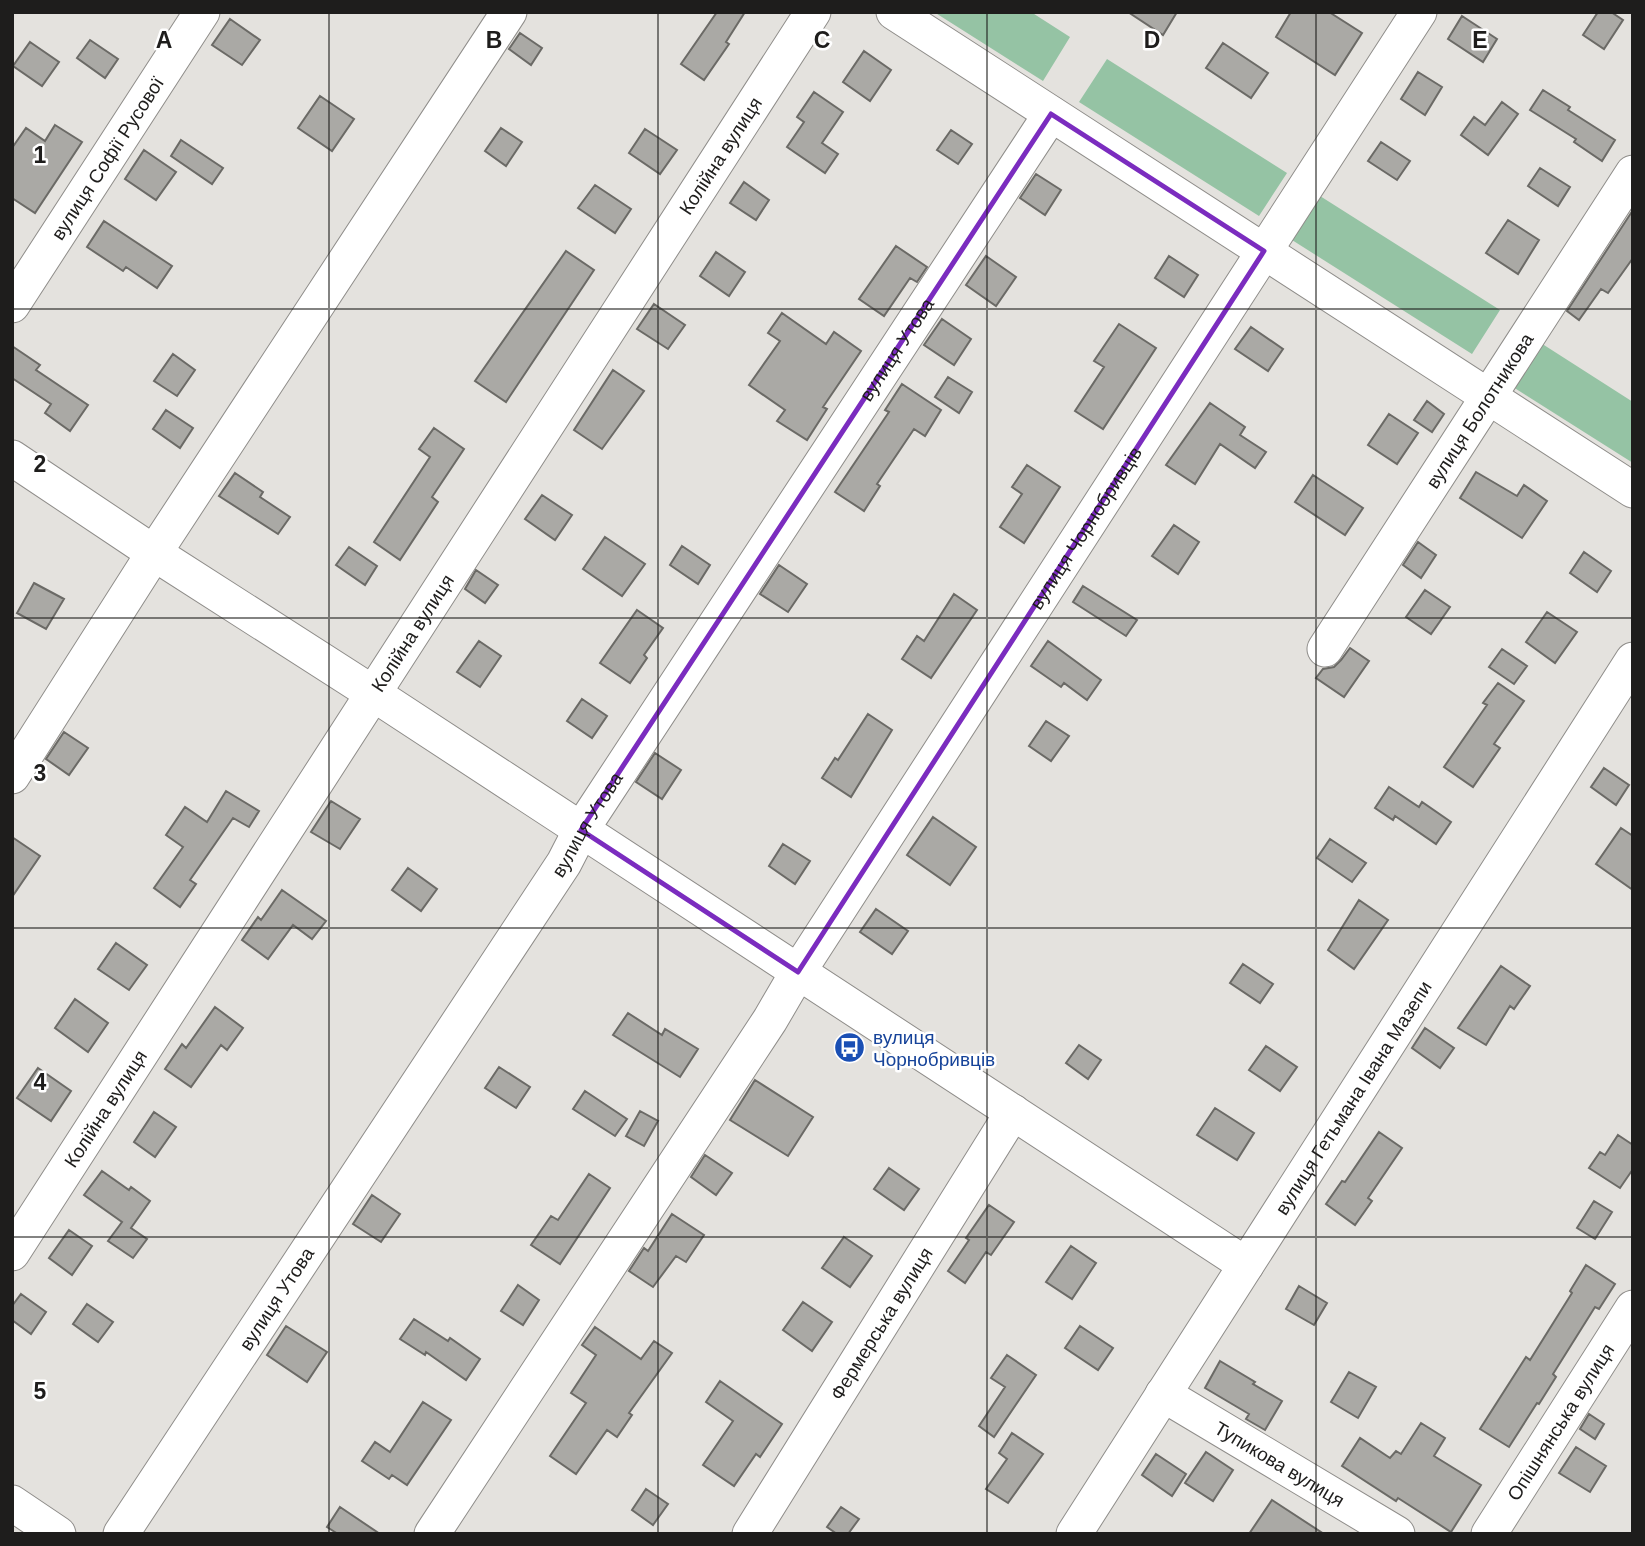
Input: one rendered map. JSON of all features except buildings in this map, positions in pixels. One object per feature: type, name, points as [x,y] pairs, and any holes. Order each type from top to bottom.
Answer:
[{"type":"street","name":"вулиця Софії Русової","points":[[12,305],[202,12]]},
{"type":"street","points":[[12,776],[154,553],[509,12]]},
{"type":"street","name":"Колійна вулиця","points":[[12,1252],[813,12]]},
{"type":"street","points":[[894,12],[1633,490]]},
{"type":"street","name":"вулиця Чорнобривців","points":[[432,1534],[770,1020],[1419,12]]},
{"type":"street","name":"вулиця Утова","points":[[121,1534],[564,863],[581,830],[1051,114]]},
{"type":"street","name":"вулиця Болотникова","points":[[1325,649],[1633,173]]},
{"type":"street","points":[[12,458],[1246,1265]]},
{"type":"street","name":"вулиця Гетьмана Івана Мазепи","points":[[1074,1534],[1633,660]]},
{"type":"street","name":"Фермерська вулиця","points":[[750,1534],[1013,1112]]},
{"type":"street","name":"Опішнянська вулиця","points":[[1489,1534],[1633,1308]]},
{"type":"street","name":"Тупикова вулиця","points":[[1163,1394],[1397,1534]]},
{"type":"street","points":[[12,1503],[58,1534]]},
{"type":"highlighted area","points":[[1051,114],[1264,251],[798,972],[581,830]]},
{"type":"green space","points":[[934,12],[1031,12],[1070,37],[1043,81]]},
{"type":"green space","points":[[1107,59],[1287,173],[1259,216],[1079,102]]},
{"type":"green space","points":[[1320,196],[1500,310],[1472,354],[1292,240]]},
{"type":"green space","points":[[1533,338],[1633,402],[1633,463],[1505,382]]},
{"type":"place","name":"вулиця Чорнобривців","points":[[850,1048]]}]
